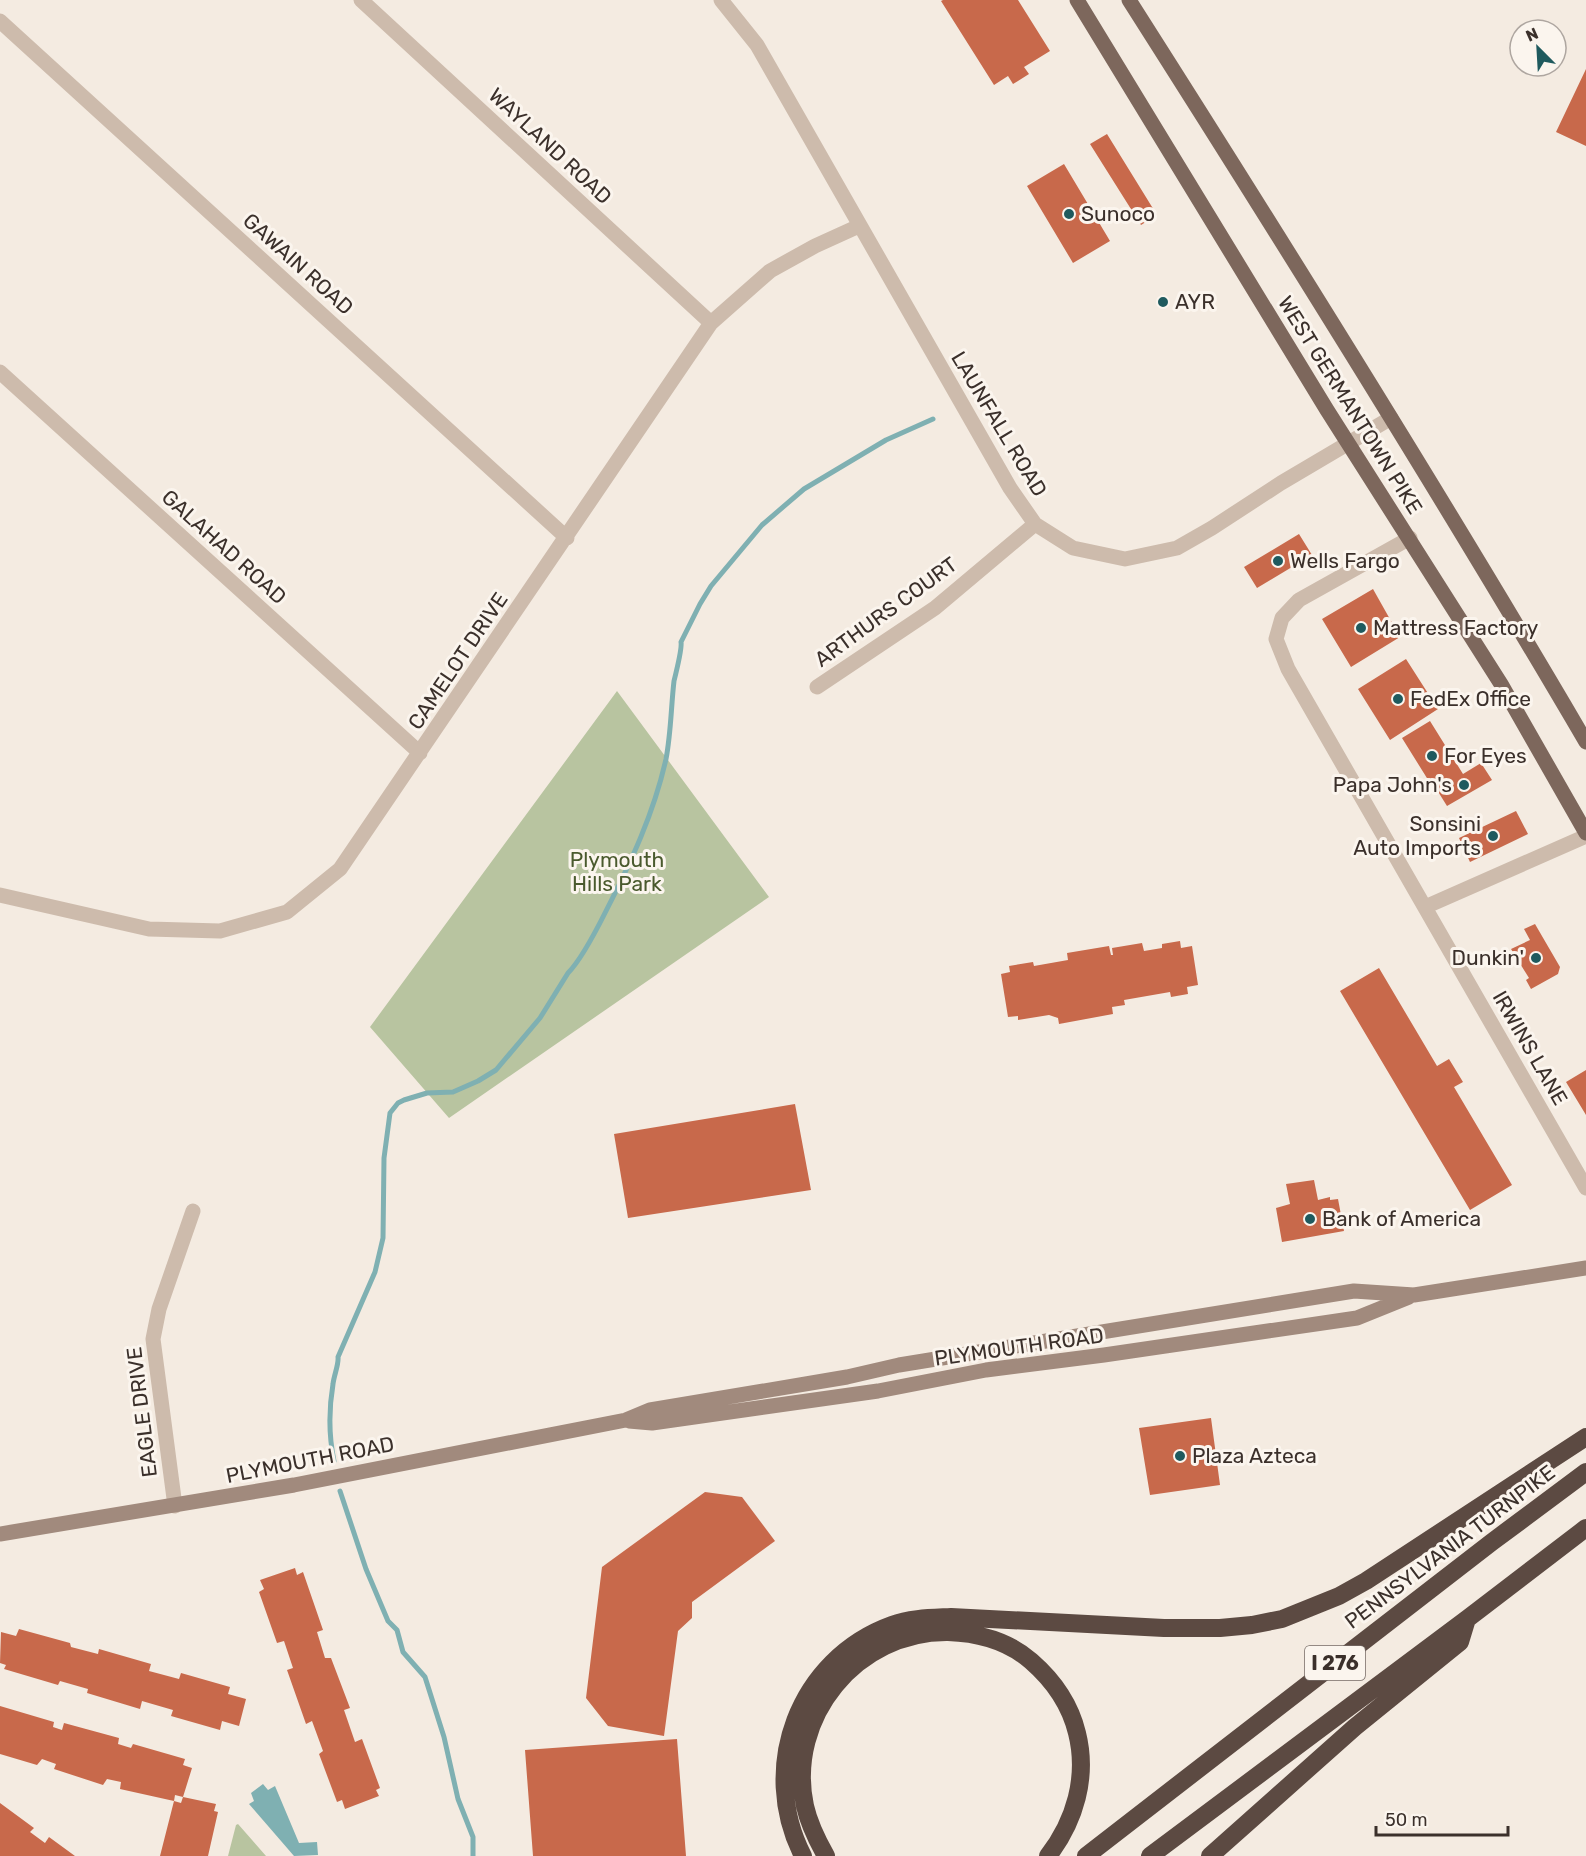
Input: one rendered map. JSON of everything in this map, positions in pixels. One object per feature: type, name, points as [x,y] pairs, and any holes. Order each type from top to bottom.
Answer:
[{"type":"highway","points":[[803,1856],[789,1824],[784,1796],[784,1766],[792,1731],[807,1697],[831,1663],[846,1650],[879,1630],[912,1620],[951,1617],[1193,1629],[1251,1625],[1282,1619],[1339,1596],[1366,1581],[1586,1437]]},
{"type":"highway","name":"PENNSYLVANIA TURNPIKE","points":[[1086,1856],[1586,1472]]},
{"type":"highway","name":"I 276","points":[[1150,1856],[1586,1528]]},
{"type":"highway","points":[[1210,1856],[1355,1727],[1460,1642],[1467,1619]]},
{"type":"highway","points":[[826,1856],[810,1824],[802,1789],[804,1752],[814,1718],[833,1686],[861,1659],[880,1647],[900,1639],[940,1632],[996,1640],[1014,1649],[1052,1681],[1068,1708],[1074,1721],[1079,1746],[1079,1789],[1069,1823],[1048,1856]]},
{"type":"main road","name":"WEST GERMANTOWN PIKE","points":[[1077,0],[1348,443],[1501,684],[1586,834]]},
{"type":"main road","name":"WEST GERMANTOWN PIKE","points":[[1129,0],[1391,418],[1517,623],[1586,742]]},
{"type":"main road","name":"PLYMOUTH ROAD","points":[[0,1534],[175,1506],[626,1420],[650,1410],[847,1377],[899,1365],[1354,1291],[1414,1295],[1586,1268]]},
{"type":"main road","name":"PLYMOUTH ROAD","points":[[626,1420],[652,1423],[878,1391],[986,1370],[1357,1318],[1414,1295]]},
{"type":"street","name":"WAYLAND ROAD","points":[[361,0],[711,323]]},
{"type":"street","name":"LAUNFALL ROAD","points":[[721,0],[758,45],[1010,488],[1035,524],[1073,548],[1125,559],[1177,548],[1391,418]]},
{"type":"street","name":"GAWAIN ROAD","points":[[0,21],[567,538]]},
{"type":"street","name":"CAMELOT DRIVE","points":[[0,895],[149,929],[220,932],[287,912],[340,869],[711,323],[770,271],[815,246],[859,226]]},
{"type":"street","name":"GALAHAD ROAD","points":[[0,372],[420,753]]},
{"type":"street","name":"ARTHURS COURT","points":[[817,687],[934,608],[1035,524]]},
{"type":"street","name":"IRWINS LANE","points":[[1410,538],[1299,600],[1282,618],[1276,639],[1288,669],[1586,1188]]},
{"type":"street","points":[[1425,907],[1586,834]]},
{"type":"street","name":"EAGLE DRIVE","points":[[175,1506],[153,1339],[159,1309],[194,1210]]},
{"type":"green space","name":"Plymouth Hills Park","points":[[617,691],[769,897],[449,1118],[370,1027]]},
{"type":"green space","points":[[238,1824],[266,1856],[228,1856]]},
{"type":"water","points":[[263,1784],[268,1790],[275,1786],[299,1843],[317,1842],[318,1855],[294,1856],[249,1804],[254,1801],[251,1793]]},
{"type":"building","points":[[1018,0],[1050,51],[1024,67],[1029,74],[1013,84],[1008,76],[994,85],[941,1]]},
{"type":"building","points":[[1586,69],[1586,146],[1556,132]]},
{"type":"building","points":[[1107,134],[1157,215],[1141,225],[1090,144]]},
{"type":"building","name":"Sunoco","points":[[1064,164],[1110,241],[1073,263],[1027,186]]},
{"type":"building","name":"Wells Fargo","points":[[1299,534],[1312,555],[1257,588],[1244,567]]},
{"type":"building","name":"Mattress Factory","points":[[1373,589],[1400,637],[1351,667],[1322,619]]},
{"type":"building","name":"FedEx Office","points":[[1406,659],[1438,709],[1390,740],[1358,689]]},
{"type":"building","name":"For Eyes","points":[[1430,721],[1463,774],[1481,763],[1492,780],[1447,806],[1402,738]]},
{"type":"building","name":"Sonsini Auto Imports","points":[[1516,811],[1528,834],[1470,862],[1459,838]]},
{"type":"building","name":"Dunkin'","points":[[1535,924],[1560,967],[1558,974],[1531,989],[1526,980],[1529,978],[1511,949],[1530,940],[1524,929]]},
{"type":"building","points":[[1180,941],[1181,948],[1192,946],[1198,985],[1187,987],[1188,994],[1171,997],[1170,992],[1124,1000],[1125,1005],[1112,1007],[1113,1014],[1059,1024],[1058,1018],[1049,1015],[1018,1020],[1018,1016],[1008,1017],[1001,974],[1010,972],[1009,966],[1033,962],[1034,966],[1068,960],[1067,953],[1109,946],[1111,955],[1113,955],[1112,948],[1142,943],[1144,951],[1162,948],[1162,944]]},
{"type":"building","points":[[1379,968],[1437,1066],[1449,1059],[1463,1082],[1454,1087],[1512,1185],[1470,1210],[1340,991]]},
{"type":"building","points":[[1586,1070],[1586,1115],[1566,1082]]},
{"type":"building","points":[[795,1104],[811,1190],[628,1218],[614,1134]]},
{"type":"building","name":"Bank of America","points":[[1314,1180],[1318,1200],[1330,1197],[1330,1200],[1338,1199],[1344,1231],[1282,1242],[1276,1208],[1290,1204],[1286,1184]]},
{"type":"building","name":"Plaza Azteca","points":[[1211,1418],[1220,1485],[1150,1495],[1139,1428]]},
{"type":"building","points":[[705,1492],[742,1497],[775,1541],[692,1602],[692,1618],[678,1631],[664,1736],[608,1726],[586,1698],[602,1567]]},
{"type":"building","points":[[295,1568],[297,1575],[303,1572],[323,1630],[317,1632],[325,1658],[331,1658],[350,1708],[344,1710],[355,1742],[362,1739],[380,1788],[376,1790],[379,1796],[345,1809],[342,1800],[337,1802],[319,1754],[323,1751],[312,1721],[306,1724],[287,1670],[293,1668],[284,1641],[277,1643],[259,1592],[264,1589],[260,1580]]},
{"type":"building","points":[[19,1629],[70,1643],[71,1647],[98,1654],[99,1649],[151,1664],[149,1671],[179,1679],[181,1673],[230,1687],[228,1694],[246,1699],[239,1726],[222,1721],[220,1730],[171,1716],[173,1710],[142,1701],[140,1709],[87,1693],[88,1689],[60,1681],[58,1685],[4,1669],[6,1665],[0,1663],[1,1632],[16,1636]]},
{"type":"building","points":[[0,1706],[54,1722],[53,1727],[62,1730],[64,1723],[119,1738],[118,1744],[131,1748],[133,1744],[185,1759],[183,1765],[192,1768],[183,1797],[175,1795],[174,1801],[120,1789],[121,1782],[107,1779],[103,1785],[54,1769],[56,1764],[42,1759],[37,1765],[0,1754]]},
{"type":"building","points":[[677,1739],[686,1856],[533,1856],[525,1750]]},
{"type":"building","points":[[183,1797],[216,1804],[214,1811],[218,1812],[208,1856],[160,1856],[174,1801],[181,1803]]},
{"type":"building","points":[[0,1803],[34,1828],[30,1832],[45,1843],[49,1837],[75,1856],[0,1856]]},
{"type":"waterway","points":[[334,1461],[330,1422],[338,1357],[375,1272],[383,1238],[384,1158],[390,1113],[398,1103],[404,1100],[427,1093],[453,1092],[496,1070],[540,1018],[583,952],[624,874],[655,799],[668,749],[674,681],[681,642],[711,586],[762,525],[804,489],[886,440],[933,419]]},
{"type":"waterway","points":[[340,1491],[366,1569],[388,1621],[397,1630],[403,1652],[425,1677],[444,1737],[458,1799],[473,1837],[473,1856]]},
{"type":"place","name":"Sunoco","points":[[1069,214]]},
{"type":"place","name":"AYR","points":[[1163,302]]},
{"type":"place","name":"Wells Fargo","points":[[1278,561]]},
{"type":"place","name":"Mattress Factory","points":[[1361,628]]},
{"type":"place","name":"FedEx Office","points":[[1398,699]]},
{"type":"place","name":"For Eyes","points":[[1432,756]]},
{"type":"place","name":"Papa John's","points":[[1464,785]]},
{"type":"place","name":"Sonsini Auto Imports","points":[[1493,836]]},
{"type":"place","name":"Dunkin'","points":[[1536,958]]},
{"type":"place","name":"Bank of America","points":[[1310,1219]]},
{"type":"place","name":"Plaza Azteca","points":[[1180,1456]]}]
